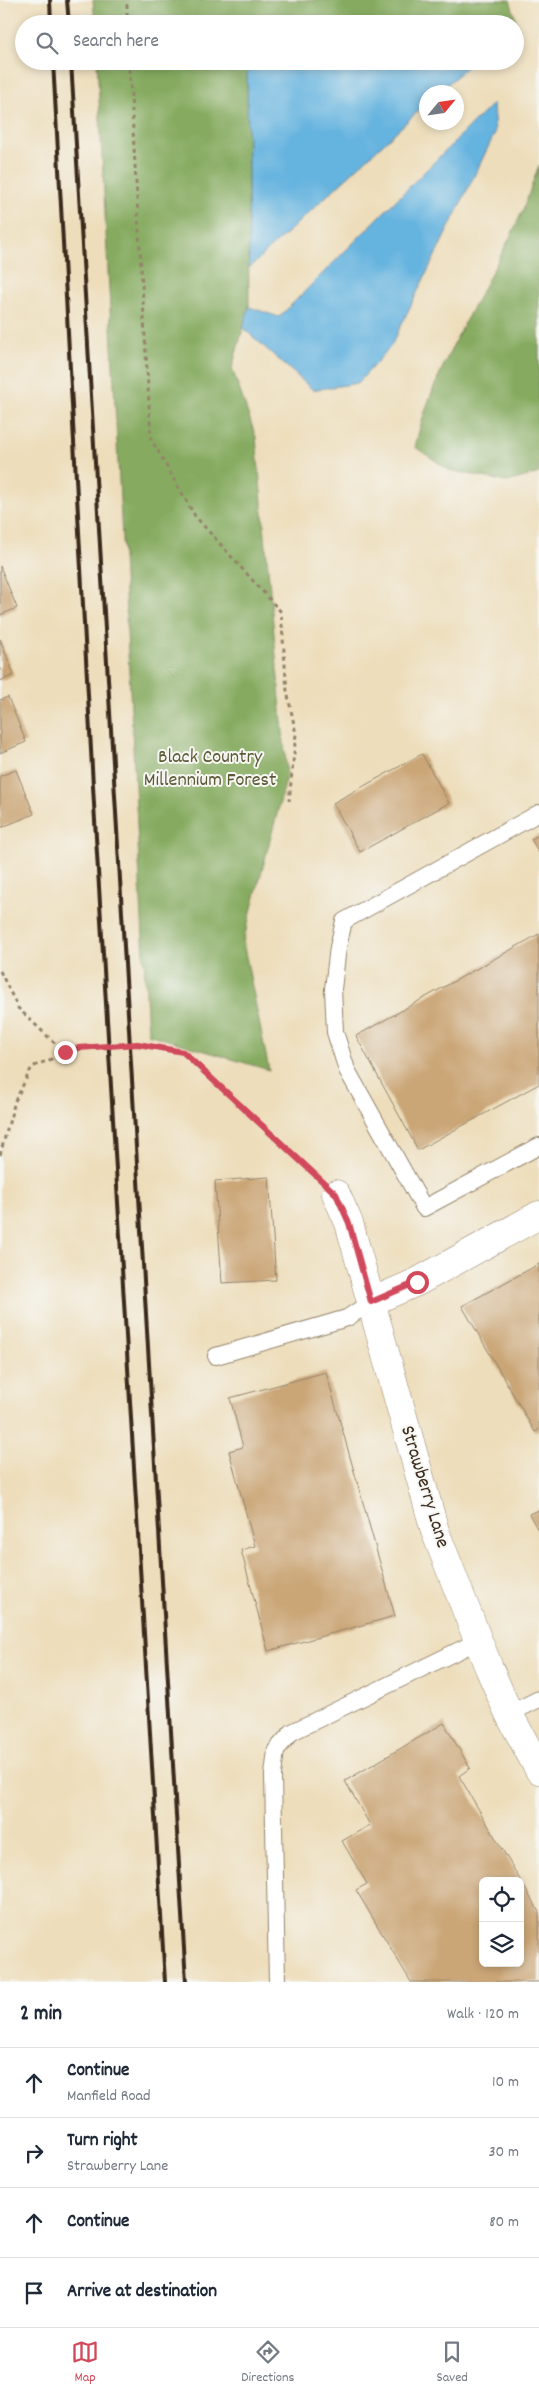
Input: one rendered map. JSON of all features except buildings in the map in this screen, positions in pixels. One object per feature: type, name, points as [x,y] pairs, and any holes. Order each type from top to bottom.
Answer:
[{"type":"street","name":"Strawberry Lane","points":[[336,1194],[349,1223],[435,1532],[509,1714],[539,1770]]},
{"type":"street","points":[[371,1302],[417,1282],[539,1215]]},
{"type":"lane","points":[[539,813],[344,921],[338,947],[333,989],[335,1032],[347,1070],[424,1208],[539,1146]]},
{"type":"lane","points":[[216,1356],[347,1318],[371,1302]]},
{"type":"lane","points":[[277,1982],[273,1775],[276,1750],[292,1732],[478,1641]]},
{"type":"lane","points":[[509,1714],[539,1699]]},
{"type":"path","points":[[127,0],[127,15]]},
{"type":"path","points":[[130,70],[151,439],[195,516],[281,612],[287,691],[296,734],[290,801]]},
{"type":"path","points":[[0,971],[18,1008],[65,1052]]},
{"type":"path","points":[[0,1155],[15,1101],[32,1067],[78,1048],[138,1044],[183,1052],[336,1194]]},
{"type":"green space","points":[[93,0],[510,0],[514,15],[247,14],[94,15]]},
{"type":"green space","name":"Black Country Millennium Forest","points":[[97,70],[247,70],[249,307],[232,368],[256,437],[287,776],[243,942],[269,1070],[148,1034]]},
{"type":"green space","points":[[539,165],[539,473],[507,482],[449,470],[415,447],[435,385],[462,327],[522,212]]},
{"type":"water","points":[[247,70],[463,70],[447,85],[419,85],[419,110],[249,268]]},
{"type":"water","points":[[493,103],[495,133],[391,346],[358,383],[313,390],[243,328],[249,307],[279,317]]},
{"type":"railway","points":[[50,0],[51,15]]},
{"type":"railway","points":[[67,0],[68,15]]},
{"type":"railway","points":[[53,70],[94,804],[165,1982]]},
{"type":"railway","points":[[72,70],[186,1982]]},
{"type":"route","points":[[65,1052],[78,1048],[138,1044],[164,1047],[183,1052],[336,1194],[349,1223],[371,1302],[417,1282]]}]
